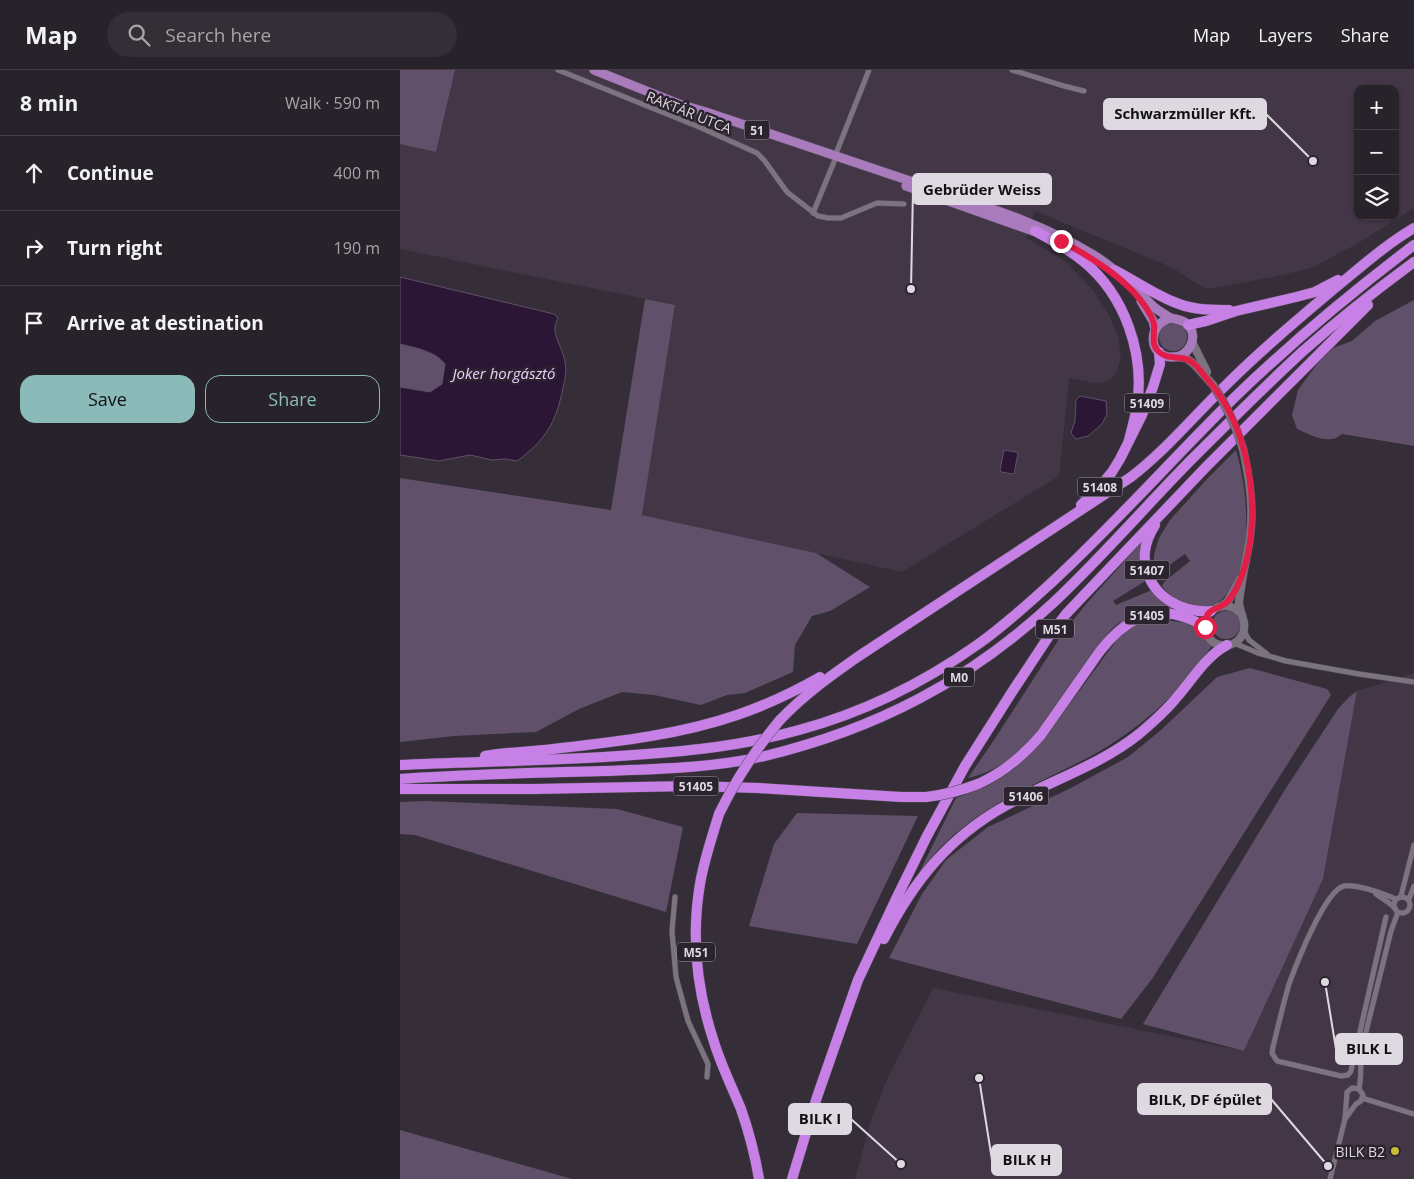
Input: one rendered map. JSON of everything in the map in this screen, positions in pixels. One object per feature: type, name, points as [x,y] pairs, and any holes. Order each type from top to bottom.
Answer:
[{"type":"highway","points":[[449,763],[491,755],[553,749],[663,734],[736,716],[779,698],[859,656],[1113,490],[1149,464],[1256,357],[1358,268],[1414,228]]},
{"type":"highway","name":"51408","points":[[1035,231],[1062,246],[1084,262],[1108,288],[1123,313],[1131,333],[1138,376],[1137,406],[1129,440],[1120,459],[1099,488],[1058,526]]},
{"type":"highway","name":"M0","points":[[400,765],[648,755],[757,741],[814,726],[850,713],[930,675],[978,644],[1031,601],[1090,545],[1209,423],[1279,355],[1366,282],[1414,245]]},
{"type":"highway","name":"M0","points":[[400,778],[649,770],[724,763],[762,757],[830,738],[919,699],[961,676],[1024,629],[1054,603],[1187,464],[1304,350],[1414,262]]},
{"type":"highway","points":[[1188,325],[1206,321],[1236,310],[1296,298],[1315,292],[1358,268]]},
{"type":"highway","points":[[1114,270],[1179,304],[1199,309],[1236,310]]},
{"type":"highway","points":[[1166,508],[1367,306],[1382,286]]},
{"type":"highway","name":"51409","points":[[1129,440],[1142,415],[1153,387],[1160,364],[1159,352]]},
{"type":"highway","name":"51407","points":[[1166,508],[1150,534],[1144,551],[1148,576],[1157,591],[1166,599],[1195,611],[1211,610]]},
{"type":"highway","name":"M51","points":[[792,1179],[817,1097],[858,980],[953,788],[1049,636],[1066,614],[1166,508]]},
{"type":"highway","name":"51405","points":[[400,788],[534,789],[691,786],[758,788],[901,797],[926,797],[960,791],[1001,772],[1030,748],[1100,651],[1125,625],[1145,616],[1168,613],[1179,615],[1200,623],[1205,627]]},
{"type":"highway","name":"51406","points":[[858,980],[881,945],[898,912],[915,886],[952,844],[974,826],[1005,806],[1118,749],[1139,734],[1170,705],[1219,650],[1230,644]]},
{"type":"highway","name":"M51","points":[[759,1179],[750,1138],[714,1042],[702,1000],[696,923],[700,884],[709,845],[719,814],[744,766],[780,720],[800,700],[859,656]]},
{"type":"main road","name":"51","points":[[594,70],[678,104],[706,112],[1035,231],[1069,246],[1110,272],[1140,299],[1151,316],[1155,329],[1154,344],[1159,352]]},
{"type":"main road","name":"51","points":[[834,159],[1036,225],[1081,248],[1114,270],[1153,307],[1171,318],[1180,319],[1188,325]]},
{"type":"main road","points":[[1155,329],[1161,322],[1171,318]]},
{"type":"main road","points":[[1159,352],[1169,357],[1175,357],[1186,352],[1193,336],[1188,325]]},
{"type":"street","name":"RAKTÁR UTCA","points":[[558,70],[699,127],[757,153],[787,192],[818,216],[841,218],[877,203],[904,204]]},
{"type":"street","points":[[813,213],[869,70]]},
{"type":"street","points":[[1012,70],[1084,91]]},
{"type":"street","points":[[1192,342],[1213,385]]},
{"type":"street","points":[[1175,357],[1186,358],[1213,385],[1224,401],[1233,420],[1243,449],[1251,503],[1251,534],[1239,603],[1244,621],[1244,631],[1249,640],[1272,657]]},
{"type":"street","points":[[1243,576],[1228,601],[1222,606],[1211,610],[1205,621],[1207,634],[1212,641],[1221,645],[1230,644],[1286,661],[1414,683]]},
{"type":"street","points":[[1222,606],[1232,607],[1242,615]]},
{"type":"street","name":"51406","points":[[1230,644],[1240,638],[1244,631]]},
{"type":"street","points":[[1344,1119],[1363,1095],[1359,1089],[1362,1076],[1361,1052],[1396,910],[1394,904],[1398,898],[1414,845]]},
{"type":"street","points":[[1386,917],[1351,1072],[1348,1075],[1341,1076],[1278,1061],[1272,1052],[1289,985],[1308,936],[1326,904],[1336,891],[1345,886],[1409,899]]},
{"type":"street","points":[[1367,890],[1403,913],[1411,905],[1409,899],[1414,886]]},
{"type":"street","points":[[675,898],[672,931],[676,977],[688,1021],[708,1064],[707,1077]]},
{"type":"street","points":[[1330,1179],[1344,1119],[1346,1096],[1349,1089],[1359,1089]]},
{"type":"street","points":[[1362,1098],[1414,1114]]},
{"type":"street","points":[[1347,1099],[1356,1104]]},
{"type":"shaded area","points":[[400,70],[455,70],[436,152],[400,144]]},
{"type":"shaded area","points":[[455,70],[1414,70],[1414,208],[1399,217],[1399,85],[1354,85],[1354,220],[1395,220],[1355,245],[1311,268],[1206,289],[1171,267],[1035,211],[1026,238],[1065,261],[1092,289],[1108,313],[1118,336],[1121,358],[1117,370],[1112,378],[1104,382],[1095,383],[1069,378],[1059,476],[902,572],[642,515],[675,305],[400,249],[400,144],[436,152]]},
{"type":"shaded area","points":[[645,299],[675,305],[642,515],[816,553],[870,587],[830,611],[812,616],[795,645],[793,672],[745,693],[727,695],[701,705],[654,695],[622,692],[579,709],[536,732],[454,736],[400,742],[400,478],[611,510]]},
{"type":"shaded area","points":[[1414,300],[1414,446],[1342,434],[1326,439],[1297,429],[1292,415],[1298,390],[1317,364],[1333,348],[1352,341],[1375,321]]},
{"type":"shaded area","points":[[1173,323],[1183,327],[1187,337],[1183,347],[1173,351],[1163,347],[1159,337],[1163,327]]},
{"type":"shaded area","points":[[400,344],[417,348],[439,357],[445,364],[442,384],[430,392],[400,387]]},
{"type":"shaded area","points":[[1236,450],[1243,481],[1246,511],[1246,533],[1240,570],[1229,591],[1216,604],[1203,607],[1182,602],[1162,586],[1164,582],[1190,561],[1185,554],[1158,573],[1154,569],[1154,555],[1159,538],[1170,520]]},
{"type":"shaded area","points":[[1146,537],[1147,580],[1113,601],[1116,605],[1152,590],[1163,603],[1188,614],[1154,608],[1140,612],[1116,625],[1098,645],[1048,718],[1021,749],[1005,762],[988,772],[968,778],[1063,633]]},
{"type":"shaded area","points":[[1226,611],[1236,615],[1240,625],[1236,635],[1226,639],[1216,635],[1212,625],[1216,615]]},
{"type":"shaded area","points":[[1157,619],[1187,623],[1200,628],[1206,641],[1212,646],[1174,693],[1139,724],[1101,750],[990,808],[949,839],[918,875],[956,798],[987,786],[1014,769],[1043,740],[1119,637],[1138,623]]},
{"type":"shaded area","points":[[1250,668],[1327,689],[1331,695],[1152,979],[1121,1019],[889,958],[922,894],[946,860],[988,827],[1069,789],[1128,757],[1161,730],[1217,677]]},
{"type":"shaded area","points":[[1414,673],[1414,1179],[855,1179],[870,1123],[887,1079],[933,988],[1244,1051],[1323,879],[1357,691]]},
{"type":"shaded area","points":[[1357,691],[1323,879],[1244,1051],[1143,1024],[1286,788],[1338,709]]},
{"type":"shaded area","points":[[426,801],[617,809],[683,827],[666,912],[415,835],[400,834],[400,802]]},
{"type":"shaded area","points":[[797,813],[918,816],[857,944],[749,926],[774,844]]},
{"type":"shaded area","points":[[400,1130],[572,1179],[400,1179]]},
{"type":"water","name":"Joker horgásztó","points":[[400,277],[554,314],[558,318],[555,329],[566,368],[557,411],[542,438],[517,461],[505,459],[492,460],[470,455],[439,461],[400,455],[400,387],[430,392],[442,384],[445,364],[431,353],[400,344]]},
{"type":"water","points":[[1080,396],[1106,401],[1107,414],[1102,424],[1088,436],[1076,439],[1071,433],[1075,421],[1076,400]]},
{"type":"water","points":[[1004,450],[1018,453],[1014,474],[1001,472],[1000,470]]},
{"type":"place","name":"Schwarzmüller Kft.","points":[[1313,161]]},
{"type":"place","name":"Gebrüder Weiss","points":[[911,289]]},
{"type":"place","name":"BILK L","points":[[1325,982]]},
{"type":"place","name":"BILK H","points":[[979,1078]]},
{"type":"place","name":"BILK B2","points":[[1395,1151]]},
{"type":"place","name":"BILK I","points":[[901,1164]]},
{"type":"place","name":"BILK, DF épület","points":[[1328,1166]]},
{"type":"route","points":[[1061,241],[1105,268],[1140,299],[1153,321],[1155,329],[1153,339],[1156,348],[1159,352],[1169,357],[1186,358],[1200,370],[1224,401],[1239,436],[1248,473],[1251,503],[1251,534],[1243,576],[1228,601],[1222,606],[1211,610],[1208,614],[1205,627]]}]
